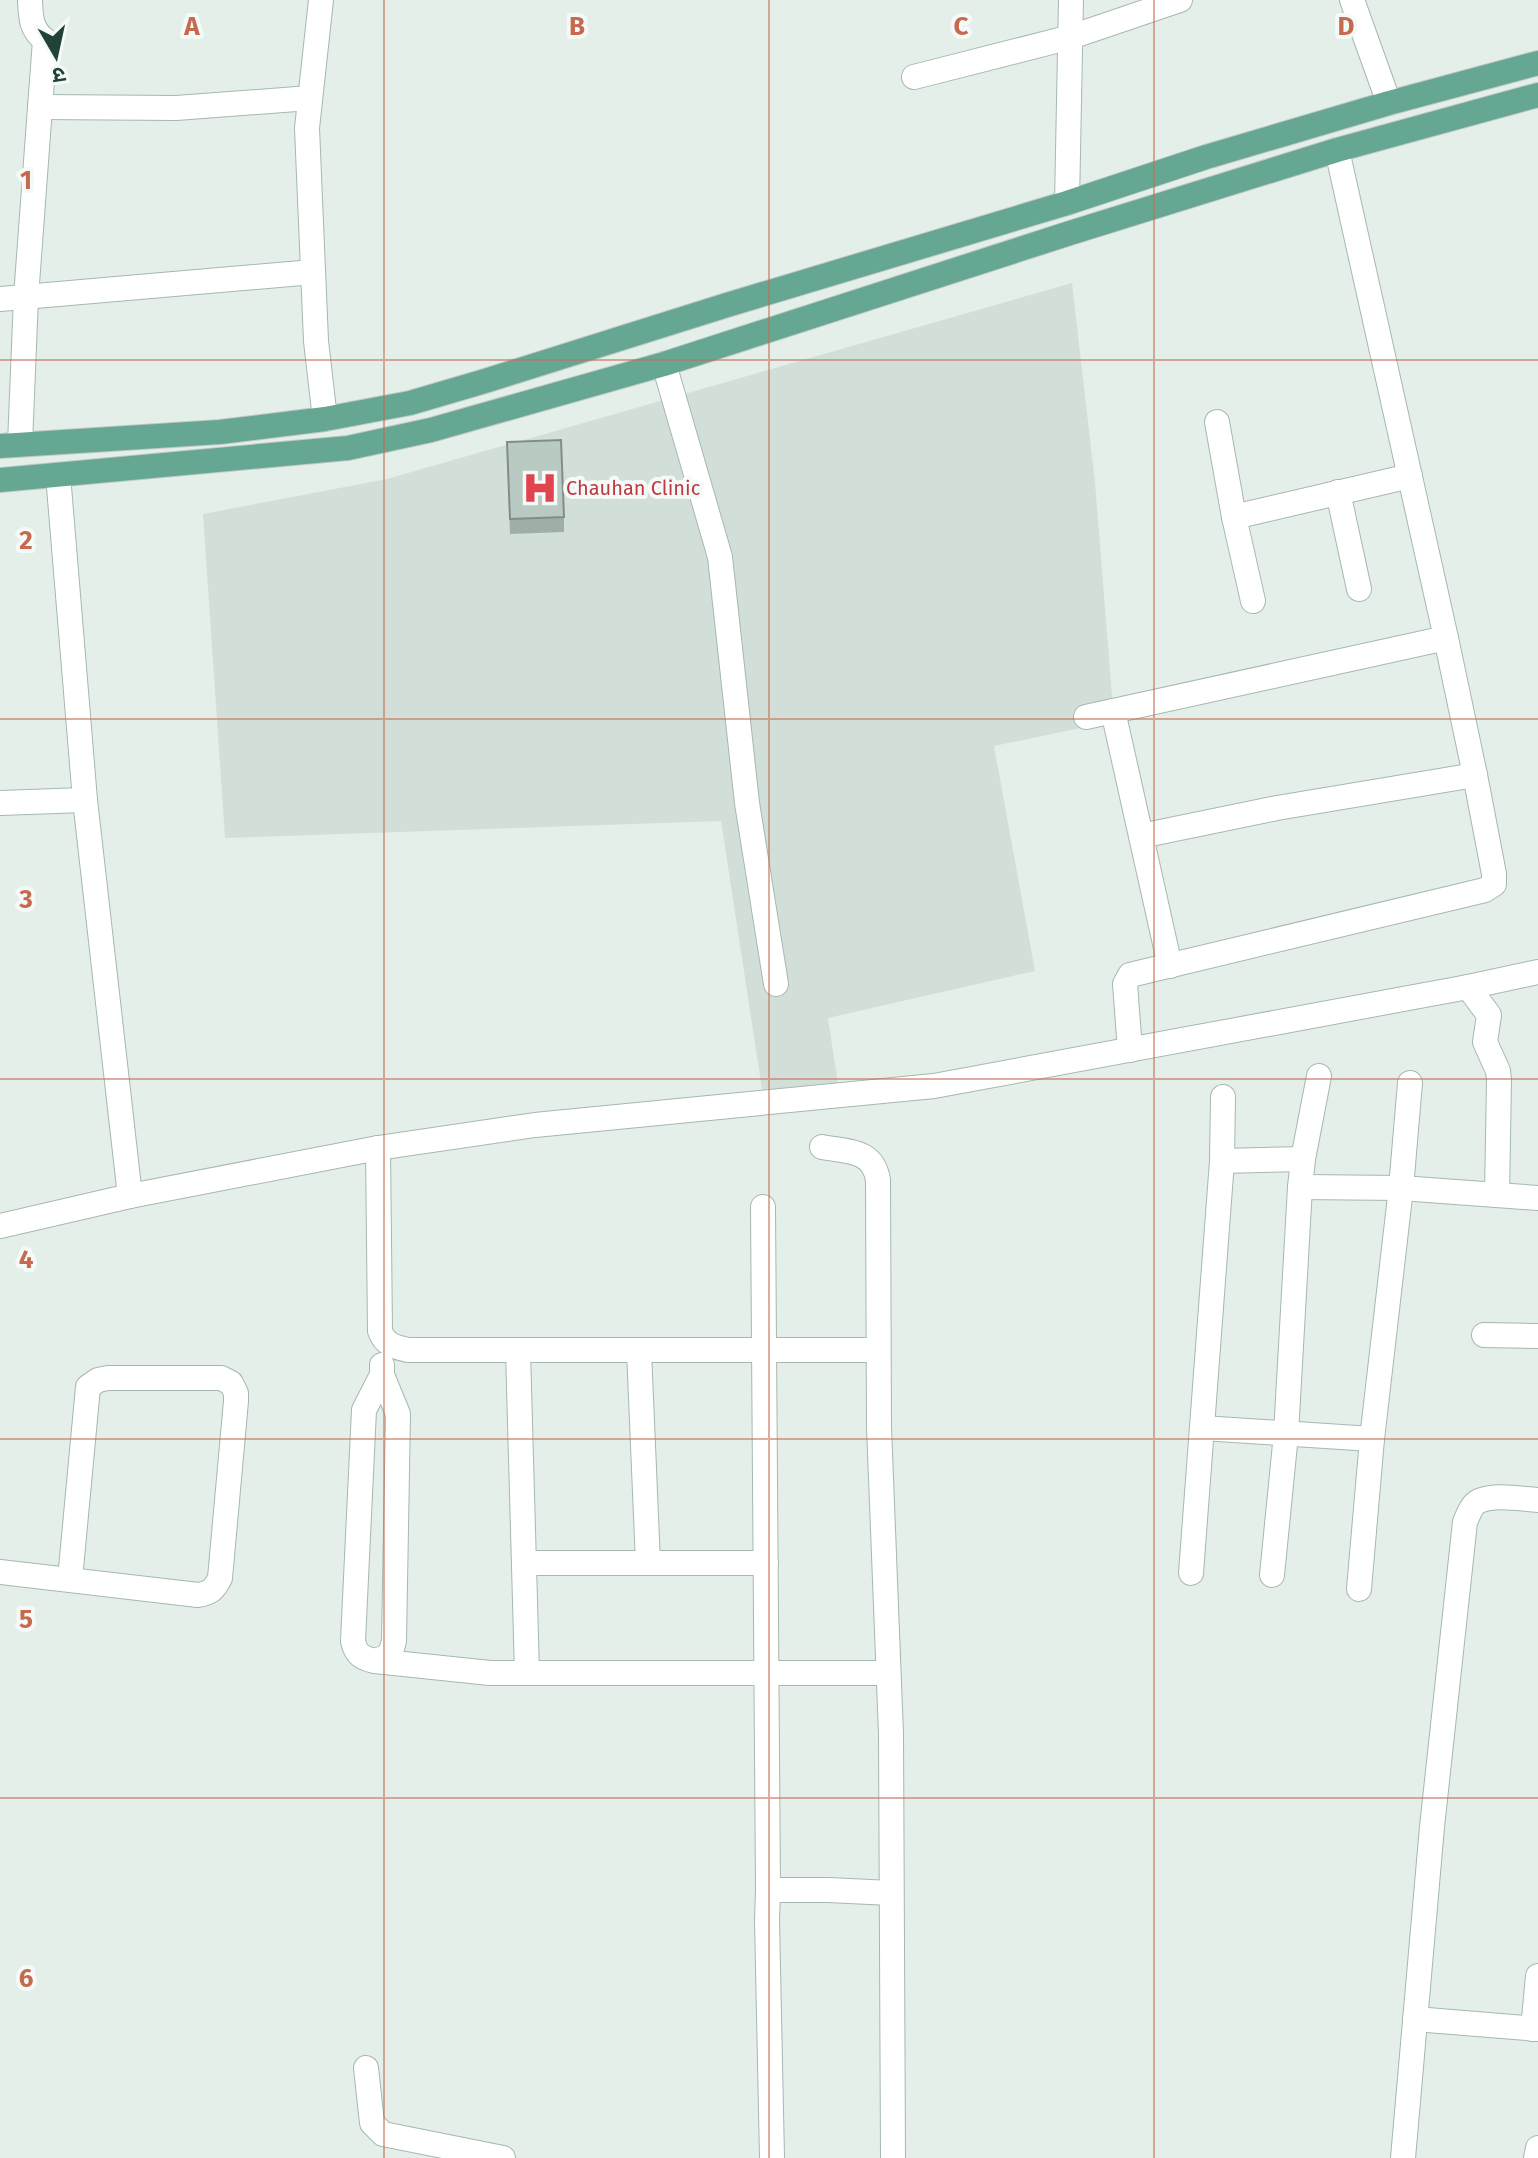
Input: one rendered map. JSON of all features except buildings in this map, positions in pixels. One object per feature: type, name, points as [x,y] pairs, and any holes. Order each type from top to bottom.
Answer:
[{"type":"main road","points":[[10,445],[220,432],[325,419],[410,403],[1067,203],[1206,157],[1538,63]]},
{"type":"main road","points":[[0,480],[348,448],[460,422],[664,364],[1337,150],[1538,95]]},
{"type":"street","points":[[10,445],[26,297],[45,40],[36,34],[31,21],[30,0]]},
{"type":"street","points":[[321,0],[307,128],[316,341],[325,419]]},
{"type":"street","points":[[1067,203],[1071,0]]},
{"type":"street","points":[[914,77],[1071,37],[1180,0]]},
{"type":"street","points":[[1352,0],[1389,103]]},
{"type":"street","points":[[40,107],[176,108],[310,98]]},
{"type":"street","points":[[1130,1050],[1125,991],[1127,979],[1136,973],[1485,890],[1494,884],[1446,638],[1337,150]]},
{"type":"street","points":[[0,299],[313,272]]},
{"type":"street","points":[[664,364],[720,557],[747,803],[776,984]]},
{"type":"street","points":[[1217,422],[1253,601]]},
{"type":"street","points":[[58,475],[85,800],[130,1196]]},
{"type":"street","points":[[1234,517],[1410,476]]},
{"type":"street","points":[[1338,492],[1359,589]]},
{"type":"street","points":[[1086,717],[1446,638]]},
{"type":"street","points":[[1113,711],[1170,966]]},
{"type":"street","points":[[1141,836],[1277,808],[1475,775]]},
{"type":"street","points":[[0,803],[85,800]]},
{"type":"street","points":[[0,1226],[130,1196],[378,1148],[535,1125],[934,1086],[1538,972]]},
{"type":"street","points":[[1468,987],[1489,1015],[1485,1042],[1498,1071],[1497,1195]]},
{"type":"street","points":[[1272,1575],[1286,1434],[1300,1187],[1319,1076]]},
{"type":"street","points":[[1359,1589],[1410,1083]]},
{"type":"street","points":[[1191,1573],[1222,1161],[1223,1097]]},
{"type":"street","points":[[822,1147],[858,1153],[869,1158],[877,1172],[878,1350],[891,1734],[893,2158]]},
{"type":"street","points":[[375,1661],[387,1658],[392,1650],[395,1626],[398,1414],[382,1375],[378,1148]]},
{"type":"street","points":[[1222,1161],[1303,1159]]},
{"type":"street","points":[[1300,1187],[1401,1188],[1538,1198]]},
{"type":"street","points":[[763,1207],[767,1920],[772,2158]]},
{"type":"street","points":[[1484,1335],[1538,1336]]},
{"type":"street","points":[[383,1340],[408,1350],[878,1350]]},
{"type":"street","points":[[518,1351],[527,1673]]},
{"type":"street","points":[[639,1351],[648,1563]]},
{"type":"street","points":[[382,1375],[364,1410],[353,1641],[355,1651],[363,1658],[490,1673],[888,1673]]},
{"type":"street","points":[[0,1572],[198,1595],[215,1589],[220,1578],[236,1401],[231,1383],[221,1378],[108,1378],[92,1382],[87,1393],[70,1579]]},
{"type":"street","points":[[1202,1428],[1372,1439]]},
{"type":"street","points":[[1403,2158],[1432,1827],[1465,1522],[1472,1507],[1479,1501],[1495,1498],[1538,1500]]},
{"type":"street","points":[[524,1563],[766,1563]]},
{"type":"street","points":[[768,1890],[891,1893]]},
{"type":"street","points":[[1415,2019],[1535,2029],[1538,1976]]},
{"type":"street","points":[[366,2068],[372,2123],[383,2134],[503,2158]]},
{"type":"street","points":[[1536,2158],[1538,2148]]},
{"type":"shaded area","points":[[1072,283],[1095,482],[1114,721],[994,746],[1035,971],[828,1018],[839,1091],[764,1102],[721,821],[225,838],[203,514],[387,479]]},
{"type":"place","name":"Chauhan Clinic","points":[[540,488]]}]
